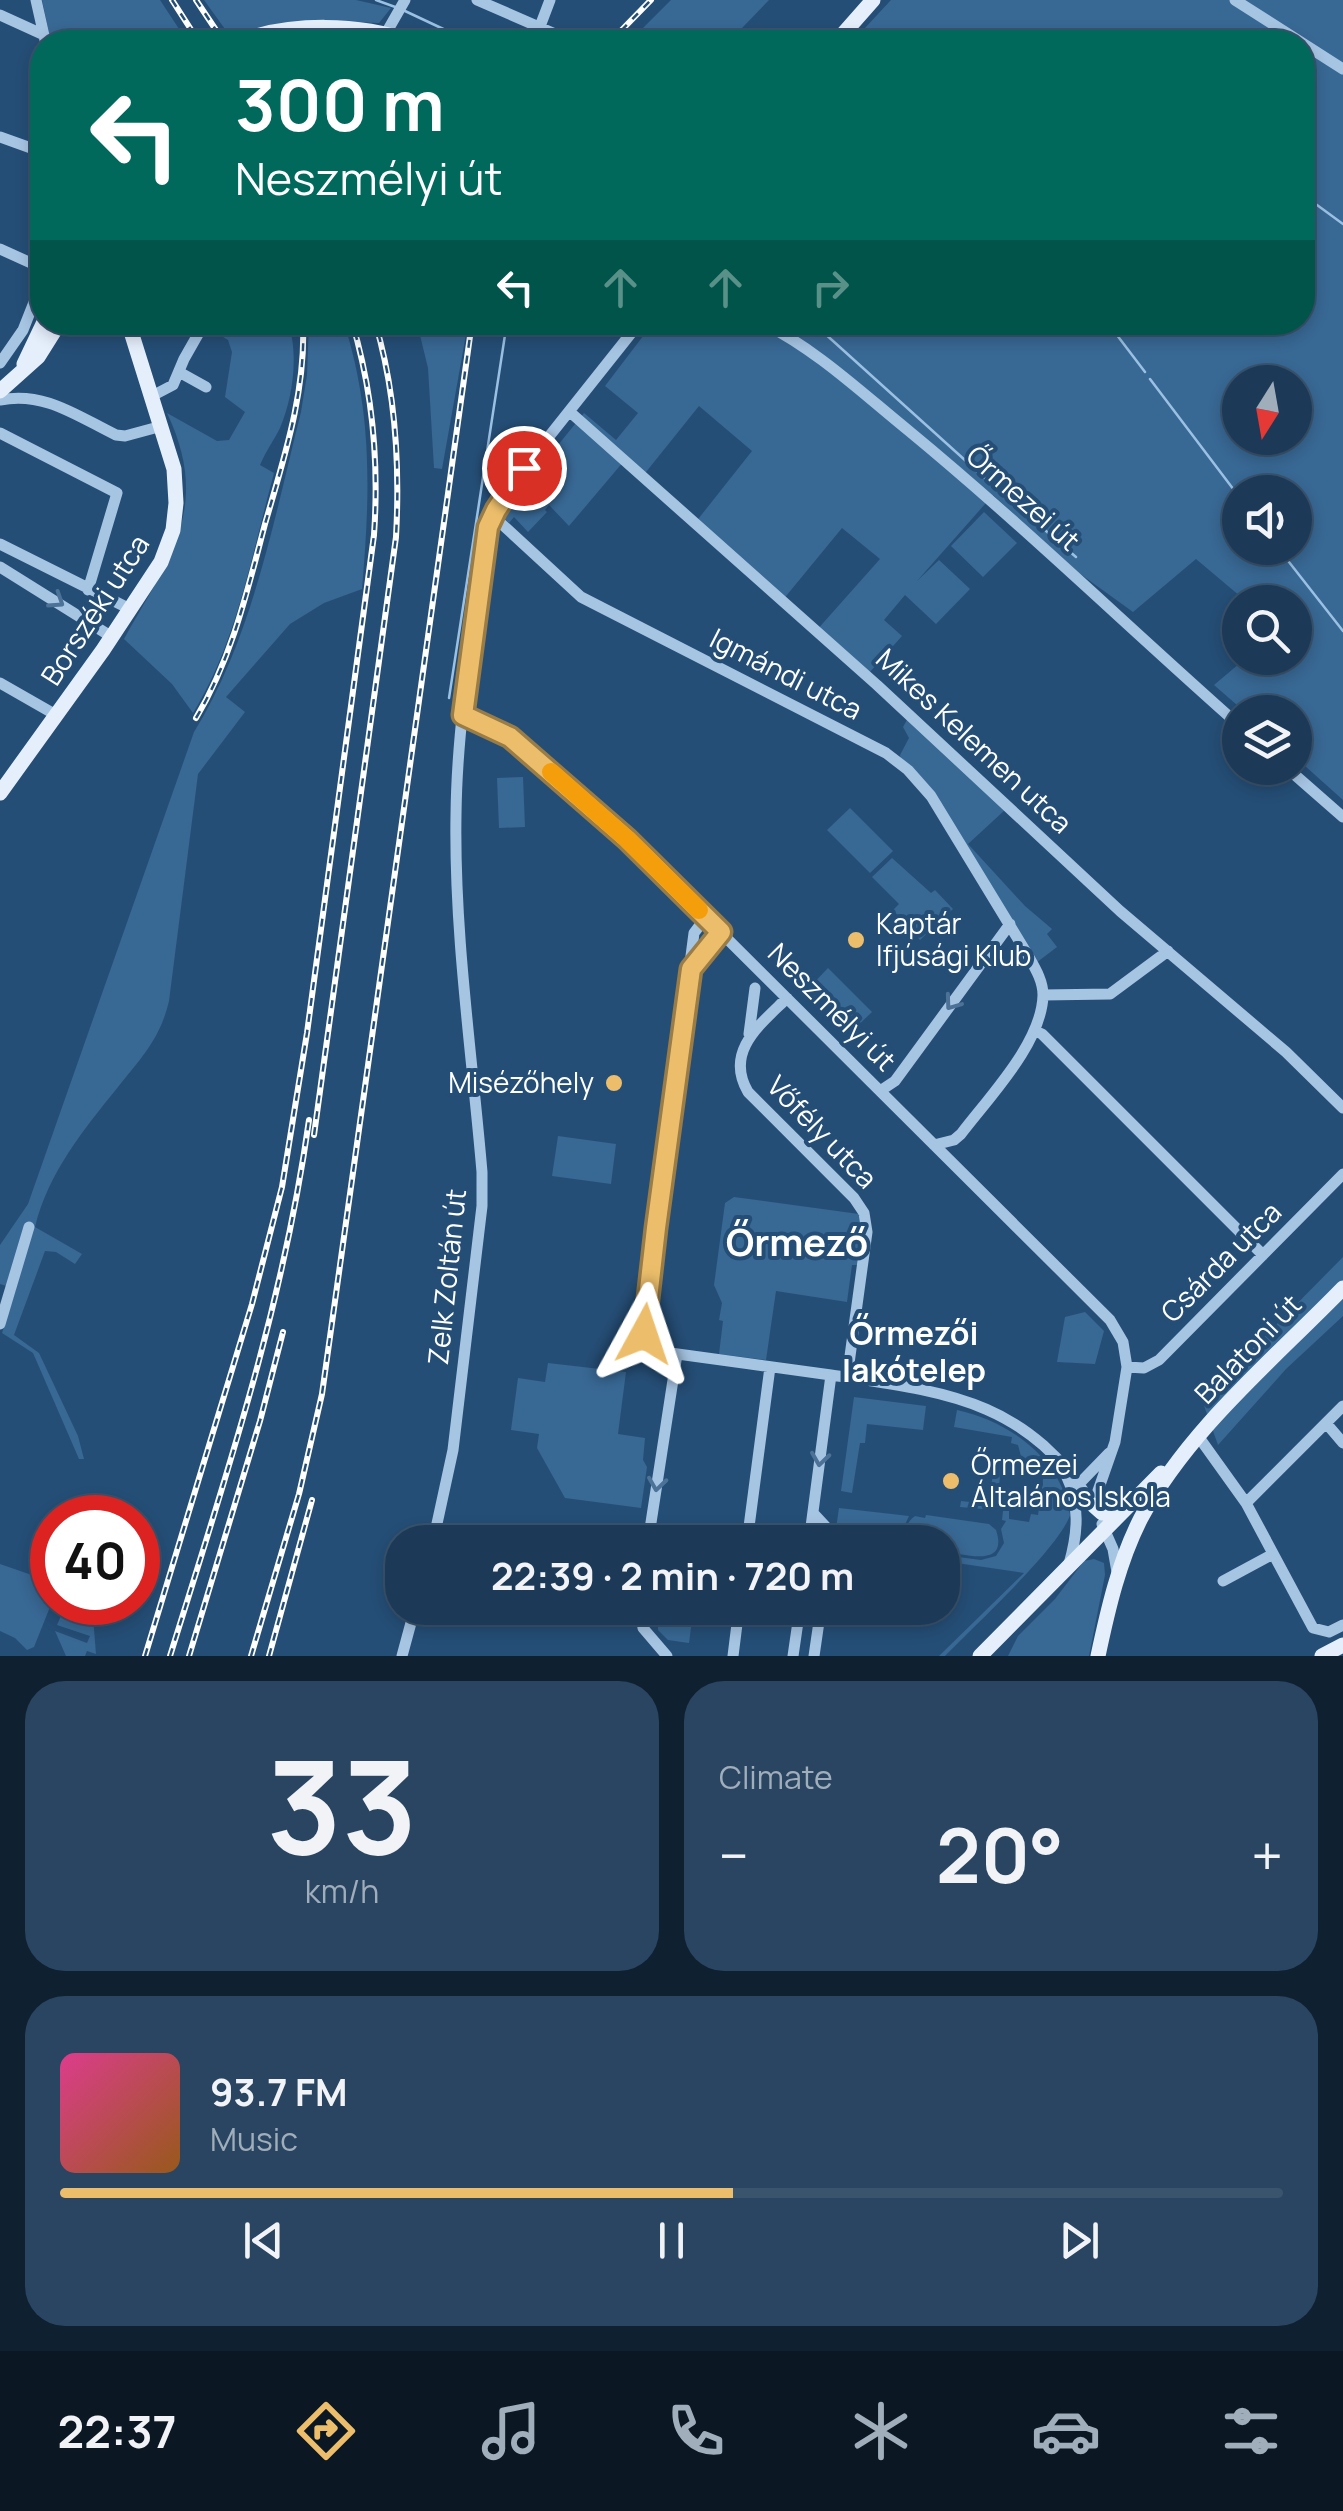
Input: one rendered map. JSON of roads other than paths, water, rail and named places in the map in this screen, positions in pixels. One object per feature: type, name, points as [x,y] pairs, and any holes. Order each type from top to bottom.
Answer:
[{"type":"main road","points":[[847,30],[873,0]]},
{"type":"main road","points":[[299,30],[356,30]]},
{"type":"main road","points":[[20,371],[38,335]]},
{"type":"main road","points":[[0,391],[38,357],[52,335]]},
{"type":"main road","name":"Borszéki utca","points":[[0,793],[130,609],[160,562],[176,519],[174,469],[132,335]]},
{"type":"main road","name":"Balatoni út","points":[[1194,1441],[1343,1288]]},
{"type":"main road","points":[[980,1656],[1194,1441]]},
{"type":"main road","points":[[1098,1656],[1115,1581],[1140,1521],[1194,1441]]},
{"type":"main road","points":[[1093,1505],[1102,1513],[1124,1511]]},
{"type":"main road","points":[[1104,1530],[1124,1532],[1140,1521]]},
{"type":"main road","points":[[1322,1656],[1343,1644]]},
{"type":"street","points":[[36,0],[42,30]]},
{"type":"street","points":[[477,0],[542,30]]},
{"type":"street","points":[[539,29],[550,0]]},
{"type":"street","points":[[1235,0],[1282,30]]},
{"type":"street","points":[[388,30],[402,5]]},
{"type":"street","points":[[0,15],[30,31]]},
{"type":"street","points":[[1315,51],[1343,69]]},
{"type":"street","points":[[0,137],[30,148]]},
{"type":"street","points":[[0,250],[30,263]]},
{"type":"street","points":[[2,357],[24,330],[30,314]]},
{"type":"street","points":[[152,396],[170,389],[198,335]]},
{"type":"street","points":[[463,715],[492,516],[524,468],[630,335]]},
{"type":"street","name":"Őrmezei út","points":[[781,335],[826,364],[990,498],[1068,574],[1222,710]]},
{"type":"street","points":[[179,372],[206,388]]},
{"type":"street","points":[[0,400],[29,396],[116,435],[162,426]]},
{"type":"street","name":"Mikes Kelemen utca","points":[[570,412],[1168,951],[1286,1052],[1343,1108]]},
{"type":"street","points":[[0,433],[117,492],[88,590]]},
{"type":"street","name":"Igmándi utca","points":[[492,516],[580,596],[875,747],[908,770],[931,796],[1010,924],[1040,978],[1043,995]]},
{"type":"street","points":[[0,544],[130,609]]},
{"type":"street","points":[[0,567],[112,637]]},
{"type":"street","points":[[0,683],[56,715]]},
{"type":"street","name":"Neszmélyi út","points":[[463,715],[510,737],[627,839],[1110,1320],[1124,1342],[1127,1368],[1112,1450],[1093,1505]]},
{"type":"street","name":"Zelk Zoltán út","points":[[437,1525],[453,1450],[482,1206],[456,866],[463,715]]},
{"type":"street","points":[[1306,785],[1343,817]]},
{"type":"street","points":[[706,916],[694,933],[644,1328],[652,1346],[664,1352],[932,1390],[965,1399],[1015,1424],[1060,1462],[1093,1505],[1117,1563],[1115,1581]]},
{"type":"street","points":[[880,1091],[895,1081],[1010,924]]},
{"type":"street","points":[[691,969],[721,932]]},
{"type":"street","points":[[706,951],[719,948],[744,955]]},
{"type":"street","points":[[949,1160],[954,1140],[1023,1052],[1034,1030],[1043,995],[1110,994],[1168,951]]},
{"type":"street","name":"Vőfély utca","points":[[755,988],[740,1072],[748,1092],[854,1198],[864,1213],[866,1232],[847,1378]]},
{"type":"street","points":[[749,1034],[787,998]]},
{"type":"street","points":[[1034,1030],[1263,1255]]},
{"type":"street","points":[[934,1145],[954,1140]]},
{"type":"street","name":"Csárda utca","points":[[1127,1368],[1144,1368],[1159,1360],[1343,1174]]},
{"type":"street","points":[[0,1324],[29,1227]]},
{"type":"street","points":[[651,1525],[677,1354]]},
{"type":"street","points":[[749,1525],[770,1367]]},
{"type":"street","points":[[811,1525],[831,1376]]},
{"type":"street","points":[[1246,1503],[1343,1406]]},
{"type":"street","points":[[1326,1424],[1343,1443]]},
{"type":"street","points":[[1194,1441],[1246,1503],[1313,1628],[1321,1632],[1343,1625]]},
{"type":"street","points":[[1069,1566],[1076,1536],[1077,1489],[1112,1450]]},
{"type":"street","points":[[813,1512],[824,1525]]},
{"type":"street","points":[[1223,1581],[1273,1554]]},
{"type":"street","points":[[402,1656],[410,1625]]},
{"type":"street","points":[[643,1625],[667,1656]]},
{"type":"street","points":[[732,1656],[737,1625]]},
{"type":"street","points":[[793,1656],[798,1625]]},
{"type":"street","points":[[814,1656],[819,1625]]},
{"type":"waterway","points":[[376,0],[398,8]]},
{"type":"waterway","points":[[405,11],[445,30]]},
{"type":"waterway","points":[[1315,204],[1343,224]]},
{"type":"waterway","points":[[449,698],[505,335]]},
{"type":"waterway","points":[[826,335],[987,480]]},
{"type":"waterway","points":[[1117,335],[1145,372]]},
{"type":"waterway","points":[[1150,379],[1223,475]]},
{"type":"waterway","points":[[993,485],[1076,557]]},
{"type":"waterway","points":[[1291,565],[1343,631]]},
{"type":"railway","points":[[172,0],[191,30]]},
{"type":"railway","points":[[196,0],[216,30]]},
{"type":"railway","points":[[622,30],[651,0]]},
{"type":"railway","points":[[196,718],[237,624],[286,450],[301,374],[303,335]]},
{"type":"railway","points":[[145,1656],[252,1304],[282,1187],[307,1033],[374,535],[373,428],[355,335]]},
{"type":"railway","points":[[314,1135],[396,537],[395,428],[378,335]]},
{"type":"railway","points":[[251,1656],[299,1494],[322,1394],[470,335]]},
{"type":"railway","points":[[170,1656],[232,1457],[268,1324],[309,1120]]},
{"type":"railway","points":[[189,1656],[283,1332]]},
{"type":"railway","points":[[269,1656],[312,1500]]},
{"type":"place","name":"Kaptár Ifjúsági Klub","points":[[856,940]]},
{"type":"place","name":"Misézőhely","points":[[614,1083]]},
{"type":"place","name":"Őrmezei Általános Iskola","points":[[951,1481]]},
{"type":"district","name":"Őrmező","points":[[797,1243]]},
{"type":"district","name":"Őrmezői lakótelep","points":[[914,1352]]}]
